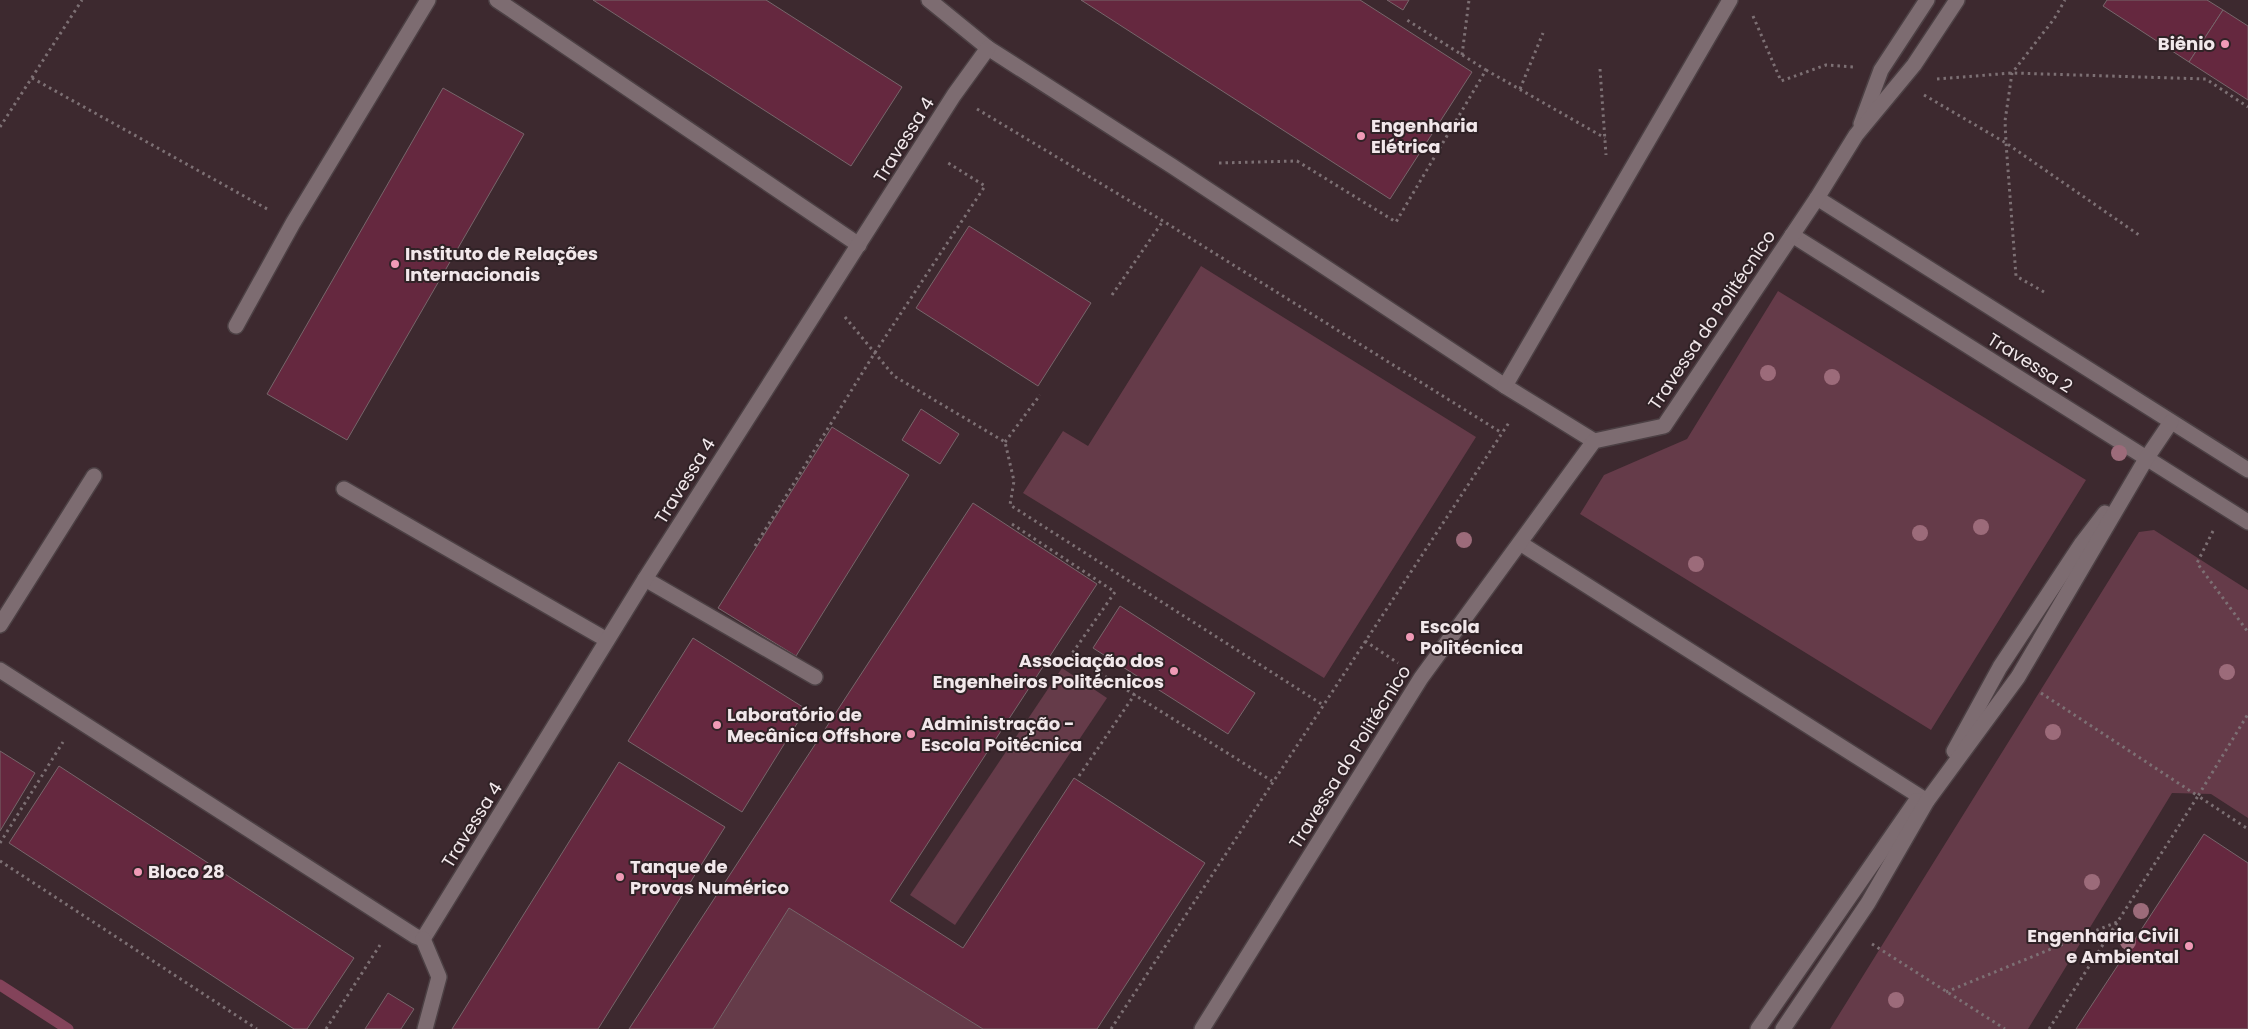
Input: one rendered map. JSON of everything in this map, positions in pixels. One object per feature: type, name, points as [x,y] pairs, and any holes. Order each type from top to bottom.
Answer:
[{"type":"lane","points":[[236,326],[293,223],[428,0]]},
{"type":"lane","points":[[929,0],[988,48],[1172,166],[1505,386],[1594,441]]},
{"type":"lane","points":[[1505,386],[1730,0]]},
{"type":"lane","name":"Travessa do Politécnico","points":[[1856,135],[1881,70],[1927,0]]},
{"type":"lane","name":"Travessa do Politécnico","points":[[1202,1029],[1421,678],[1594,441],[1664,426],[1817,198],[1856,135],[1901,82],[1958,0]]},
{"type":"lane","points":[[500,1],[859,245]]},
{"type":"lane","name":"Travessa 4","points":[[423,939],[645,579],[954,95],[988,48]]},
{"type":"lane","name":"Travessa 2","points":[[1817,198],[2248,470]]},
{"type":"lane","name":"Travessa 2","points":[[1792,235],[2248,522]]},
{"type":"lane","points":[[1783,1029],[1868,903],[2000,667],[2082,543],[2146,459],[2171,422]]},
{"type":"lane","points":[[1758,1029],[1916,802],[1927,800],[2018,678],[2146,459]]},
{"type":"lane","points":[[0,624],[94,476]]},
{"type":"lane","points":[[344,489],[608,640]]},
{"type":"lane","points":[[1520,542],[1927,800]]},
{"type":"lane","points":[[645,579],[815,677]]},
{"type":"lane","points":[[0,670],[415,936],[423,939],[438,977],[425,1029]]},
{"type":"path","points":[[0,127],[82,0]]},
{"type":"path","points":[[1462,55],[1469,0]]},
{"type":"path","points":[[2044,292],[2016,276],[2005,121],[2012,73],[2054,19],[2065,0]]},
{"type":"path","points":[[1750,9],[1781,81],[1826,64],[1881,70]]},
{"type":"path","points":[[1407,20],[1486,70],[1605,138]]},
{"type":"path","points":[[1520,89],[1543,33]]},
{"type":"path","points":[[1600,69],[1606,158]]},
{"type":"path","points":[[1246,161],[1297,161],[1396,222],[1486,70]]},
{"type":"path","points":[[1901,82],[2012,73],[2206,80],[2248,107]]},
{"type":"path","points":[[32,78],[293,223]]},
{"type":"path","points":[[1901,82],[2006,143],[2139,235]]},
{"type":"path","points":[[954,95],[1163,221],[1502,433]]},
{"type":"path","points":[[755,546],[874,354],[985,186],[922,146]]},
{"type":"path","points":[[1112,295],[1163,221]]},
{"type":"path","points":[[827,293],[874,354],[894,376],[1005,442],[1014,480],[1010,506],[1323,706]]},
{"type":"path","points":[[1005,442],[1040,395]]},
{"type":"path","points":[[1110,1029],[1525,397]]},
{"type":"path","points":[[2225,508],[2197,563],[2248,632]]},
{"type":"path","points":[[1012,524],[1115,592],[1072,655],[1272,781]]},
{"type":"path","points":[[1366,641],[1421,678]]},
{"type":"path","points":[[2018,678],[2248,829]]},
{"type":"path","points":[[1079,776],[1135,694]]},
{"type":"path","points":[[2049,1029],[2198,796],[2248,714]]},
{"type":"path","points":[[0,843],[77,719]]},
{"type":"path","points":[[0,862],[257,1029]]},
{"type":"path","points":[[1946,992],[2118,921]]},
{"type":"path","points":[[326,1029],[395,922]]},
{"type":"path","points":[[1850,931],[2005,1029]]},
{"type":"shaded area","name":"Escola Politécnica","points":[[0,0],[2248,0],[2248,1029],[0,1029]]},
{"type":"shaded area","points":[[1201,266],[1476,437],[1324,678],[1023,493],[1063,431],[1088,446]]},
{"type":"shaded area","points":[[1778,291],[2086,480],[1931,730],[1580,514],[1604,475],[1687,439]]},
{"type":"shaded area","points":[[2154,530],[2248,590],[2248,818],[2211,794],[2172,793],[2028,1029],[1830,1029],[2139,532]]},
{"type":"shaded area","points":[[1062,668],[1107,698],[955,925],[910,895]]},
{"type":"shaded area","points":[[789,908],[983,1029],[713,1029]]},
{"type":"building","points":[[593,0],[766,0],[902,87],[851,166]]},
{"type":"building","name":"Engenharia Elétrica","points":[[1081,0],[1360,0],[1472,72],[1390,199]]},
{"type":"building","points":[[1387,0],[1409,0],[1403,10]]},
{"type":"building","points":[[2107,0],[2207,0],[2223,10],[2189,62],[2103,6]]},
{"type":"building","name":"Biênio","points":[[2223,10],[2248,26],[2248,100],[2189,62]]},
{"type":"building","name":"Instituto de Relações Internacionais","points":[[443,88],[524,134],[347,440],[267,394]]},
{"type":"building","points":[[969,226],[1091,303],[1038,386],[916,308]]},
{"type":"building","points":[[921,409],[959,434],[940,464],[902,440]]},
{"type":"building","points":[[832,427],[909,475],[796,656],[718,608]]},
{"type":"building","name":"Administração - Escola Poitécnica","points":[[973,503],[1097,584],[890,901],[963,948],[1074,778],[1205,863],[1097,1029],[983,1029],[789,908],[713,1029],[629,1029]]},
{"type":"building","name":"Associação dos Engenheiros Politécnicos","points":[[1120,606],[1255,693],[1228,734],[1093,648]]},
{"type":"building","name":"Laboratório de Mecânica Offshore","points":[[693,638],[806,709],[742,812],[628,741]]},
{"type":"building","points":[[0,751],[35,773],[0,831]]},
{"type":"building","name":"Tanque de Provas Numérico","points":[[619,762],[725,827],[598,1029],[452,1029]]},
{"type":"building","name":"Bloco 28","points":[[59,766],[354,958],[307,1029],[294,1029],[9,843]]},
{"type":"building","name":"Engenharia Civil e Ambiental","points":[[2204,834],[2248,863],[2248,1029],[2076,1029]]},
{"type":"building","points":[[388,993],[414,1009],[401,1029],[365,1029]]},
{"type":"waterway","points":[[0,985],[68,1029]]},
{"type":"place","name":"Biênio","points":[[2225,44]]},
{"type":"place","name":"Engenharia Elétrica","points":[[1361,136]]},
{"type":"place","name":"Instituto de Relações Internacionais","points":[[395,264]]},
{"type":"place","name":"Escola Politécnica","points":[[1410,637]]},
{"type":"place","name":"Associação dos Engenheiros Politécnicos","points":[[1174,671]]},
{"type":"place","name":"Laboratório de Mecânica Offshore","points":[[717,725]]},
{"type":"place","name":"Administração - Escola Poitécnica","points":[[911,734]]},
{"type":"place","name":"Bloco 28","points":[[138,872]]},
{"type":"place","name":"Tanque de Provas Numérico","points":[[620,877]]},
{"type":"place","name":"Engenharia Civil e Ambiental","points":[[2189,946]]}]
